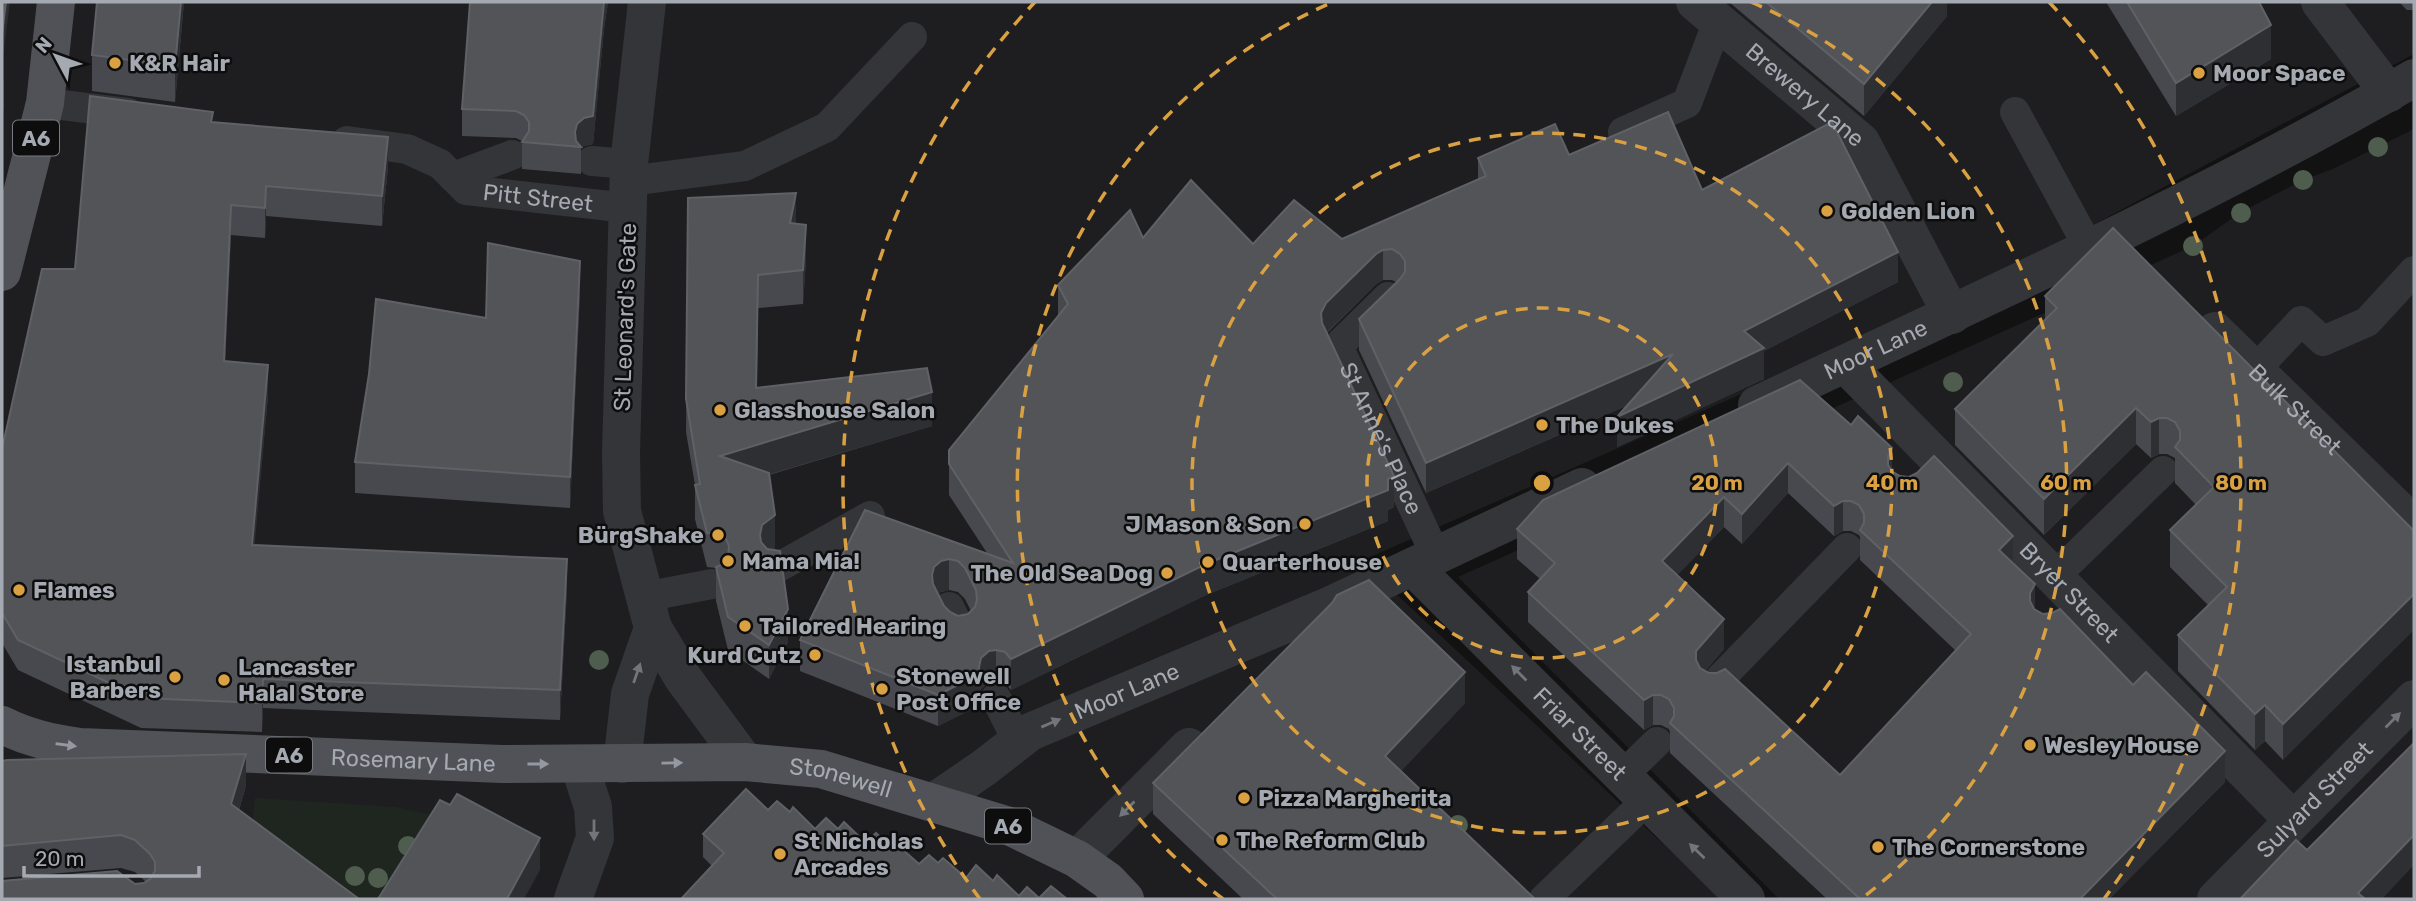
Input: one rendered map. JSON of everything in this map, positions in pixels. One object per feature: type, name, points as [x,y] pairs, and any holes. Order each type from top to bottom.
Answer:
[{"type":"main road","name":"A6","points":[[2,272],[13,184],[45,103],[56,2]]},
{"type":"main road","name":"Rosemary Lane","points":[[2,724],[21,734],[44,741],[80,747],[502,764],[745,762]]},
{"type":"main road","name":"Stonewell","points":[[745,762],[821,769],[934,802]]},
{"type":"main road","name":"A6","points":[[934,802],[1009,826],[1077,859],[1108,881],[1125,899]]},
{"type":"street","name":"St Leonard's Gate","points":[[647,2],[628,185],[622,511],[648,613],[683,678],[745,762]]},
{"type":"street","points":[[2320,2],[2401,86]]},
{"type":"street","name":"Brewery Lane","points":[[1706,11],[1861,142],[1952,315]]},
{"type":"street","name":"Moor Lane","points":[[1721,422],[1952,315],[2102,241],[2313,135],[2401,86]]},
{"type":"street","points":[[2102,241],[2145,265]]},
{"type":"street","name":"Bulk Street","points":[[2185,303],[2414,525]]},
{"type":"street","name":"Bryer Street","points":[[1845,364],[1929,466],[2292,820]]},
{"type":"street","name":"Moor Lane","points":[[934,802],[1030,732],[1331,605],[1609,474]]},
{"type":"street","name":"Friar Street","points":[[1425,561],[1634,789],[1746,899]]},
{"type":"street","name":"Moor Lane","points":[[1264,672],[1331,605]]},
{"type":"street","points":[[622,764],[630,694],[648,613]]},
{"type":"street","name":"Sulyard Street","points":[[2216,899],[2414,699]]},
{"type":"street","points":[[1077,859],[1216,720]]},
{"type":"street","points":[[573,899],[595,838],[593,807],[579,764]]},
{"type":"lane","points":[[1604,141],[1687,103],[1706,11]]},
{"type":"lane","points":[[592,162],[628,185],[745,166],[827,127],[912,37]]},
{"type":"lane","points":[[45,103],[152,116]]},
{"type":"lane","points":[[2015,112],[2102,241]]},
{"type":"lane","name":"Pitt Street","points":[[316,136],[407,149],[440,164],[466,190],[628,185]]},
{"type":"lane","points":[[453,177],[512,155]]},
{"type":"lane","points":[[2255,370],[2301,321],[2323,341],[2367,322],[2414,271]]},
{"type":"lane","name":"St Anne's Place","points":[[1388,297],[1338,346],[1425,561]]},
{"type":"lane","points":[[2062,597],[2163,471]]},
{"type":"lane","points":[[777,568],[870,516]]},
{"type":"lane","points":[[1713,686],[1847,548]]},
{"type":"lane","points":[[648,613],[712,584]]},
{"type":"lane","points":[[996,698],[1018,742]]},
{"type":"lane","points":[[1544,899],[1634,789],[1657,742]]},
{"type":"shaded area","points":[[2,2],[2414,2],[2414,54],[1935,309],[1361,561],[1722,899],[2,899]]},
{"type":"shaded area","points":[[2414,129],[2414,899],[1779,899],[1458,577],[2193,246],[2241,212]]},
{"type":"shaded area","points":[[255,798],[396,807],[450,819],[394,899],[359,899],[305,857],[252,832]]},
{"type":"building","points":[[2,2],[6,2],[2,35]]},
{"type":"building","points":[[97,2],[181,2],[175,66],[92,55]]},
{"type":"building","points":[[470,2],[604,2],[593,116],[584,118],[577,124],[575,132],[576,141],[581,147],[522,142],[529,131],[529,122],[524,115],[516,111],[462,109]]},
{"type":"building","points":[[1766,2],[1932,2],[1864,84]]},
{"type":"building","points":[[2127,2],[2259,2],[2271,25],[2176,83]]},
{"type":"building","points":[[90,96],[213,112],[211,122],[388,137],[382,196],[266,186],[265,208],[231,205],[224,361],[268,365],[252,545],[567,559],[560,690],[263,679],[262,703],[141,698],[18,640],[2,613],[2,449],[42,269],[75,269]]},
{"type":"building","points":[[1668,112],[1702,190],[1832,122],[1898,252],[1744,331],[1764,348],[1617,417],[1673,354],[1426,463],[1359,319],[1405,272],[1405,261],[1400,254],[1392,249],[1383,250],[1326,303],[1321,313],[1322,323],[1394,476],[1388,479],[1388,490],[1206,564],[1011,659],[1005,652],[989,651],[981,658],[980,674],[938,695],[800,640],[865,510],[1013,563],[949,464],[949,450],[1068,304],[1058,285],[1130,210],[1143,238],[1191,180],[1253,244],[1294,200],[1342,239],[1486,176],[1478,158],[1555,124],[1569,155]],"holes":[[[941,561],[958,561],[965,568],[976,590],[977,600],[975,607],[968,614],[958,616],[944,606],[933,584],[932,575],[934,567]]]},
{"type":"building","points":[[796,193],[790,223],[806,225],[803,270],[758,275],[756,388],[927,368],[932,392],[720,456],[769,473],[775,515],[762,525],[760,535],[761,542],[767,549],[780,551],[788,609],[769,645],[728,617],[716,567],[723,564],[728,557],[729,546],[726,539],[718,534],[707,533],[695,485],[700,484],[686,399],[688,198]]},
{"type":"building","points":[[2113,228],[2414,531],[2414,594],[2283,724],[2265,705],[2255,714],[2178,635],[2227,587],[2170,530],[2214,487],[2175,447],[2180,440],[2180,431],[2175,422],[2159,418],[2151,422],[2136,408],[2044,499],[1955,409],[2057,308],[2045,296]]},
{"type":"building","points":[[488,243],[580,261],[570,477],[355,462],[369,374],[376,299],[486,318]]},
{"type":"building","points":[[1800,380],[1851,425],[1858,416],[1892,448],[1888,465],[1900,476],[1909,477],[1917,473],[1934,456],[2013,536],[1999,550],[2035,584],[2030,593],[2034,609],[2043,614],[2060,609],[2133,685],[2146,672],[2225,751],[2080,899],[1860,899],[1670,723],[1674,708],[1669,699],[1653,695],[1644,700],[1528,592],[1555,563],[1517,529],[1543,500]],"holes":[[[1788,463],[1834,506],[1843,501],[1859,505],[1864,514],[1864,523],[1860,530],[1971,634],[1840,775],[1725,669],[1709,673],[1700,668],[1696,651],[1724,619],[1662,561],[1724,497],[1742,514]]]},
{"type":"building","points":[[1369,580],[1465,672],[1385,756],[1535,899],[1277,899],[1153,783],[1337,595]]},
{"type":"building","points":[[2414,743],[2414,835],[2358,893],[2365,899],[2240,899],[2296,840],[2307,850]]},
{"type":"building","points":[[246,754],[231,804],[359,899],[2,899],[2,881],[117,871],[135,884],[144,883],[155,871],[155,862],[135,840],[121,835],[2,846],[2,761]]},
{"type":"building","points":[[746,789],[768,810],[777,801],[790,812],[793,807],[815,829],[826,818],[838,829],[844,822],[866,843],[876,833],[889,845],[893,841],[919,864],[929,855],[938,863],[943,858],[966,878],[976,865],[993,881],[997,875],[1019,896],[1027,887],[1039,898],[1051,886],[1067,899],[681,899],[724,853],[703,834]]},
{"type":"building","points":[[457,794],[540,838],[507,899],[378,899],[440,800],[450,805]]},
{"type":"place","name":"K&R Hair","points":[[115,63]]},
{"type":"place","name":"Moor Space","points":[[2199,73]]},
{"type":"place","name":"Golden Lion","points":[[1827,211]]},
{"type":"place","name":"Glasshouse Salon","points":[[720,410]]},
{"type":"place","name":"The Dukes","points":[[1542,425]]},
{"type":"place","name":"J Mason & Son","points":[[1305,524]]},
{"type":"place","name":"BürgShake","points":[[718,535]]},
{"type":"place","name":"Mama Mia!","points":[[728,561]]},
{"type":"place","name":"Quarterhouse","points":[[1208,562]]},
{"type":"place","name":"The Old Sea Dog","points":[[1167,573]]},
{"type":"place","name":"Flames","points":[[19,590]]},
{"type":"place","name":"Tailored Hearing","points":[[745,626]]},
{"type":"place","name":"Kurd Cutz","points":[[815,655]]},
{"type":"place","name":"Istanbul Barbers","points":[[175,677]]},
{"type":"place","name":"Lancaster Halal Store","points":[[224,680]]},
{"type":"place","name":"Stonewell Post Office","points":[[882,689]]},
{"type":"place","name":"Wesley House","points":[[2030,745]]},
{"type":"place","name":"Pizza Margherita","points":[[1244,798]]},
{"type":"place","name":"The Reform Club","points":[[1222,840]]},
{"type":"place","name":"The Cornerstone","points":[[1878,847]]},
{"type":"place","name":"St Nicholas Arcades","points":[[780,854]]}]
